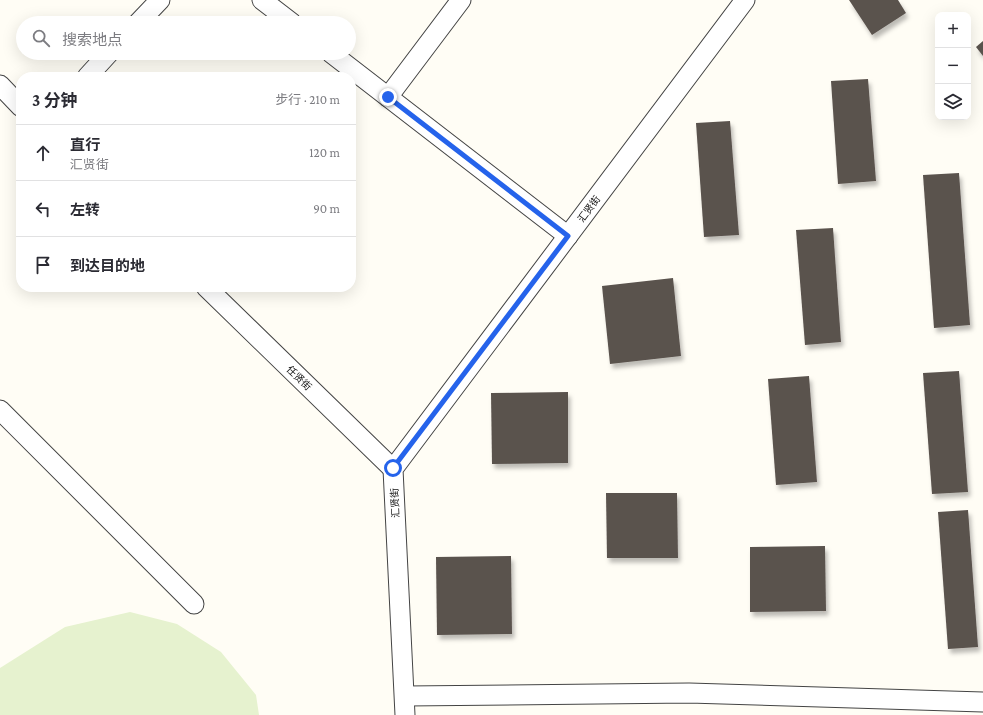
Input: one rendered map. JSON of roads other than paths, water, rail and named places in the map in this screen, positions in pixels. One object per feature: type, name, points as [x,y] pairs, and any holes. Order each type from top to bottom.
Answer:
[{"type":"street","points":[[145,16],[160,0]]},
{"type":"street","points":[[262,0],[283,16]]},
{"type":"street","points":[[388,97],[461,0]]},
{"type":"street","name":"汇贤街","points":[[405,715],[406,696],[393,468],[744,0]]},
{"type":"street","points":[[91,72],[102,60]]},
{"type":"street","points":[[341,60],[568,236]]},
{"type":"street","points":[[0,85],[16,102]]},
{"type":"street","name":"任贤街","points":[[211,292],[393,468]]},
{"type":"street","points":[[0,410],[194,604]]},
{"type":"street","points":[[406,696],[689,693],[983,702]]}]
